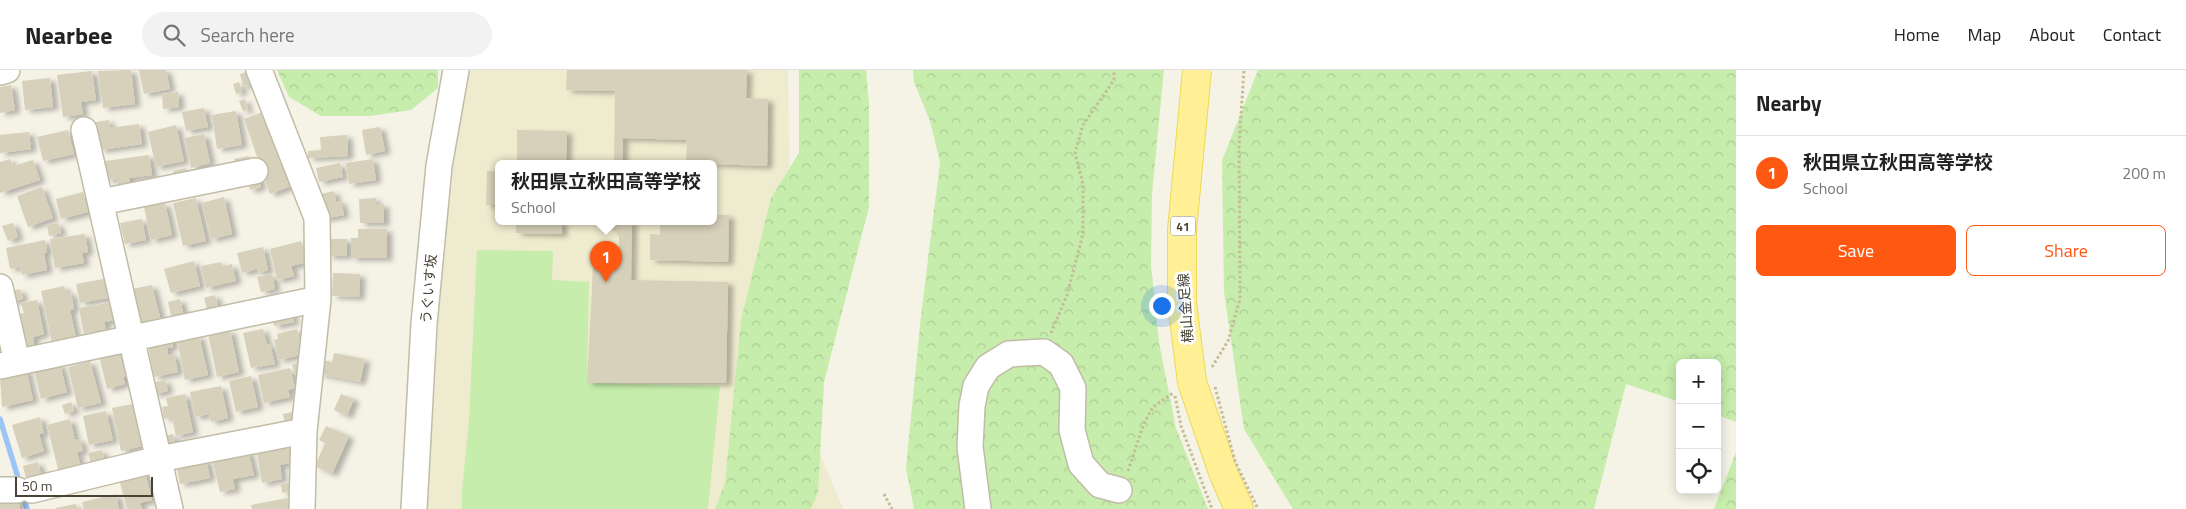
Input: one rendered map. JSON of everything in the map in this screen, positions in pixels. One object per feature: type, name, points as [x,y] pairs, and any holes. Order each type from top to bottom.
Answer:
[{"type":"main road","name":"横山金足線","points":[[1197,70],[1182,230],[1182,303],[1192,382],[1223,472],[1239,509]]},
{"type":"street","points":[[2,71],[7,70]]},
{"type":"street","points":[[259,70],[317,218],[318,299],[304,431],[302,509]]},
{"type":"street","name":"うぐいす坂","points":[[414,509],[424,324],[438,176],[456,70]]},
{"type":"street","points":[[84,130],[170,509]]},
{"type":"street","points":[[101,202],[255,171]]},
{"type":"street","points":[[0,287],[8,364],[318,299]]},
{"type":"street","points":[[978,509],[970,447],[972,406],[976,386],[988,367],[1009,354],[1044,352],[1061,364],[1073,388],[1072,430],[1081,464],[1100,485],[1119,490]]},
{"type":"street","points":[[16,490],[159,459],[304,431]]},
{"type":"path","points":[[1044,352],[1067,295],[1082,234],[1083,184],[1074,153],[1082,125],[1114,80],[1114,70]]},
{"type":"path","points":[[1209,359],[1209,370],[1214,366],[1228,340],[1240,299],[1239,145],[1244,70]]},
{"type":"path","points":[[1213,379],[1219,408],[1235,461],[1258,509]]},
{"type":"path","points":[[1119,490],[1130,468],[1144,423],[1153,407],[1176,391]]},
{"type":"path","points":[[884,494],[892,509]]},
{"type":"shaded area","points":[[445,70],[788,70],[793,388],[843,509],[406,509],[406,404]]},
{"type":"green space","points":[[277,70],[438,70],[438,88],[411,110],[370,116],[321,116],[289,97]]},
{"type":"green space","points":[[799,70],[866,70],[869,104],[869,207],[824,382],[818,493],[811,509],[715,509],[725,483],[741,320],[771,198],[799,153]]},
{"type":"green space","points":[[913,70],[1164,70],[1152,193],[1151,265],[1159,343],[1176,428],[1208,509],[914,509],[906,468],[921,316],[940,162],[930,121],[914,82]]},
{"type":"green space","points":[[1258,70],[1736,70],[1736,422],[1721,416],[1721,359],[1676,359],[1676,401],[1626,384],[1594,509],[1293,509],[1244,429],[1224,292],[1222,161]]},
{"type":"green space","points":[[477,250],[553,251],[552,280],[589,282],[587,383],[720,386],[708,509],[462,509],[462,490],[469,421]]},
{"type":"green space","points":[[1736,452],[1736,509],[1714,509]]},
{"type":"building","points":[[131,70],[135,104],[103,108],[98,71]]},
{"type":"building","points":[[139,70],[166,70],[170,89],[144,94]]},
{"type":"building","points":[[253,70],[256,82],[243,86],[240,74]]},
{"type":"building","points":[[567,70],[747,70],[746,98],[768,99],[767,166],[717,164],[717,160],[686,160],[687,140],[623,138],[622,160],[614,160],[615,91],[566,90]]},
{"type":"building","points":[[92,71],[96,100],[81,102],[83,114],[63,117],[57,75]]},
{"type":"building","points":[[50,78],[53,107],[25,110],[22,81]]},
{"type":"building","points":[[239,82],[242,92],[236,94],[233,84]]},
{"type":"building","points":[[11,85],[15,110],[0,113],[0,87]]},
{"type":"building","points":[[178,92],[179,107],[163,109],[162,94]]},
{"type":"building","points":[[245,99],[248,110],[243,111],[239,101]]},
{"type":"building","points":[[204,108],[208,127],[186,131],[182,112]]},
{"type":"building","points":[[268,110],[294,185],[270,194],[244,119]]},
{"type":"building","points":[[236,111],[242,145],[217,149],[212,115]]},
{"type":"building","points":[[109,120],[110,128],[139,124],[142,144],[100,150],[96,122]]},
{"type":"building","points":[[176,125],[184,161],[156,167],[148,132]]},
{"type":"building","points":[[380,127],[385,151],[366,155],[362,130]]},
{"type":"building","points":[[68,130],[74,154],[43,161],[37,137]]},
{"type":"building","points":[[517,130],[567,131],[566,160],[517,160]]},
{"type":"building","points":[[29,132],[31,149],[0,153],[0,135]]},
{"type":"building","points":[[204,134],[210,163],[191,168],[185,138]]},
{"type":"building","points":[[347,135],[348,156],[308,158],[308,151],[321,150],[320,137]]},
{"type":"building","points":[[149,155],[152,175],[129,178],[130,185],[118,186],[117,179],[107,180],[105,161]]},
{"type":"building","points":[[249,156],[251,166],[236,169],[234,159]]},
{"type":"building","points":[[10,159],[13,166],[33,160],[40,180],[0,193],[0,162]]},
{"type":"building","points":[[373,159],[376,180],[349,184],[346,163]]},
{"type":"building","points":[[340,163],[343,177],[319,182],[316,168]]},
{"type":"building","points":[[186,168],[188,178],[175,181],[173,171]]},
{"type":"building","points":[[487,171],[495,171],[495,205],[486,205]]},
{"type":"building","points":[[258,175],[261,187],[250,190],[247,179]]},
{"type":"building","points":[[42,187],[53,218],[28,227],[17,196]]},
{"type":"building","points":[[334,191],[336,202],[341,201],[344,215],[322,219],[317,195]]},
{"type":"building","points":[[83,192],[88,212],[61,219],[56,199]]},
{"type":"building","points":[[224,197],[232,234],[211,239],[202,203]]},
{"type":"building","points":[[196,198],[206,241],[183,246],[173,203]]},
{"type":"building","points":[[376,198],[376,205],[384,204],[384,223],[360,223],[359,199]]},
{"type":"building","points":[[165,203],[172,235],[151,240],[144,207]]},
{"type":"building","points":[[717,215],[729,215],[728,262],[650,260],[650,234],[660,235],[660,225],[717,225]]},
{"type":"building","points":[[142,219],[146,240],[125,244],[120,223]]},
{"type":"building","points":[[13,223],[18,237],[8,241],[2,226]]},
{"type":"building","points":[[58,223],[61,233],[49,236],[47,225]]},
{"type":"building","points":[[516,225],[562,225],[562,234],[516,233]]},
{"type":"building","points":[[613,225],[632,225],[631,280],[728,282],[726,383],[587,383],[593,268],[619,268],[619,231],[612,231]]},
{"type":"building","points":[[358,229],[387,229],[387,258],[351,258],[351,238],[358,238]]},
{"type":"building","points":[[85,234],[88,252],[82,253],[84,263],[55,268],[50,239]]},
{"type":"building","points":[[328,239],[347,239],[347,256],[328,256]]},
{"type":"building","points":[[45,240],[47,252],[44,253],[47,270],[22,275],[20,267],[10,269],[6,248]]},
{"type":"building","points":[[301,241],[307,262],[291,266],[294,276],[277,280],[270,249]]},
{"type":"building","points":[[263,247],[268,270],[258,273],[257,269],[242,273],[237,253]]},
{"type":"building","points":[[194,261],[200,286],[171,293],[164,269]]},
{"type":"building","points":[[221,262],[222,267],[232,264],[236,281],[206,288],[201,266]]},
{"type":"building","points":[[333,273],[360,274],[359,297],[332,296]]},
{"type":"building","points":[[272,274],[275,289],[261,292],[257,277]]},
{"type":"building","points":[[109,278],[113,297],[80,303],[76,284]]},
{"type":"building","points":[[152,285],[161,321],[141,326],[132,289]]},
{"type":"building","points":[[64,286],[66,293],[71,292],[74,309],[70,310],[76,338],[52,343],[41,291]]},
{"type":"building","points":[[20,289],[23,299],[11,302],[9,292]]},
{"type":"building","points":[[215,295],[218,306],[207,309],[204,298]]},
{"type":"building","points":[[180,299],[184,317],[172,320],[168,302]]},
{"type":"building","points":[[37,300],[44,334],[33,337],[34,345],[21,348],[15,315],[24,313],[21,303]]},
{"type":"building","points":[[112,302],[116,320],[104,322],[106,329],[84,334],[79,308]]},
{"type":"building","points":[[291,309],[294,322],[274,326],[271,313]]},
{"type":"building","points":[[263,329],[267,345],[270,344],[275,364],[251,368],[243,333]]},
{"type":"building","points":[[297,329],[304,354],[279,360],[274,340],[278,339],[277,334]]},
{"type":"building","points":[[230,330],[239,372],[217,377],[208,334]]},
{"type":"building","points":[[171,334],[173,347],[167,348],[168,355],[174,354],[178,372],[154,377],[148,346]]},
{"type":"building","points":[[199,335],[208,375],[185,380],[177,340]]},
{"type":"building","points":[[126,349],[133,375],[123,377],[125,384],[107,389],[99,356]]},
{"type":"building","points":[[334,353],[365,359],[360,382],[319,374],[322,360],[332,362]]},
{"type":"building","points":[[90,361],[101,403],[78,408],[68,367]]},
{"type":"building","points":[[302,362],[304,373],[295,375],[292,364]]},
{"type":"building","points":[[60,364],[67,392],[41,399],[33,366]]},
{"type":"building","points":[[26,368],[33,400],[2,407],[0,378]]},
{"type":"building","points":[[290,368],[295,388],[288,390],[290,397],[264,403],[258,375]]},
{"type":"building","points":[[251,376],[258,407],[236,412],[229,381]]},
{"type":"building","points":[[165,380],[168,391],[154,394],[151,383]]},
{"type":"building","points":[[221,386],[228,418],[211,422],[209,414],[195,417],[190,392]]},
{"type":"building","points":[[185,394],[193,432],[176,436],[172,417],[164,419],[162,407],[168,406],[166,398]]},
{"type":"building","points":[[341,394],[354,399],[347,416],[334,410]]},
{"type":"building","points":[[71,402],[74,411],[65,414],[62,405]]},
{"type":"building","points":[[133,404],[142,446],[121,451],[112,408]]},
{"type":"building","points":[[106,411],[113,440],[89,445],[83,416]]},
{"type":"building","points":[[297,411],[299,421],[285,424],[283,414]]},
{"type":"building","points":[[40,417],[44,433],[39,434],[44,451],[22,458],[12,425]]},
{"type":"building","points":[[70,419],[75,440],[80,439],[83,451],[77,452],[81,467],[59,473],[47,425]]},
{"type":"building","points":[[326,426],[349,436],[332,474],[315,466],[325,443],[319,440]]},
{"type":"building","points":[[173,434],[175,443],[166,445],[163,436]]},
{"type":"building","points":[[290,441],[294,462],[280,465],[282,479],[262,483],[256,448]]},
{"type":"building","points":[[102,450],[105,465],[92,468],[88,453]]},
{"type":"building","points":[[248,450],[254,475],[233,479],[235,489],[220,492],[212,458]]},
{"type":"building","points":[[206,459],[210,478],[180,484],[176,465]]},
{"type":"building","points":[[38,462],[42,478],[27,482],[23,466]]},
{"type":"building","points":[[144,469],[152,500],[140,503],[142,509],[127,509],[118,475]]},
{"type":"building","points":[[295,481],[297,489],[282,493],[281,484]]},
{"type":"building","points":[[116,494],[119,509],[84,509],[82,502]]},
{"type":"building","points":[[0,496],[20,496],[20,509],[0,509]]},
{"type":"building","points":[[288,498],[290,509],[252,509],[251,505]]},
{"type":"building","points":[[76,504],[77,509],[56,509],[56,508]]},
{"type":"waterway","points":[[0,419],[20,484]]},
{"type":"waterway","points":[[23,493],[27,509]]},
{"type":"place","name":"秋田県立秋田高等学校","points":[[606,282]]}]
